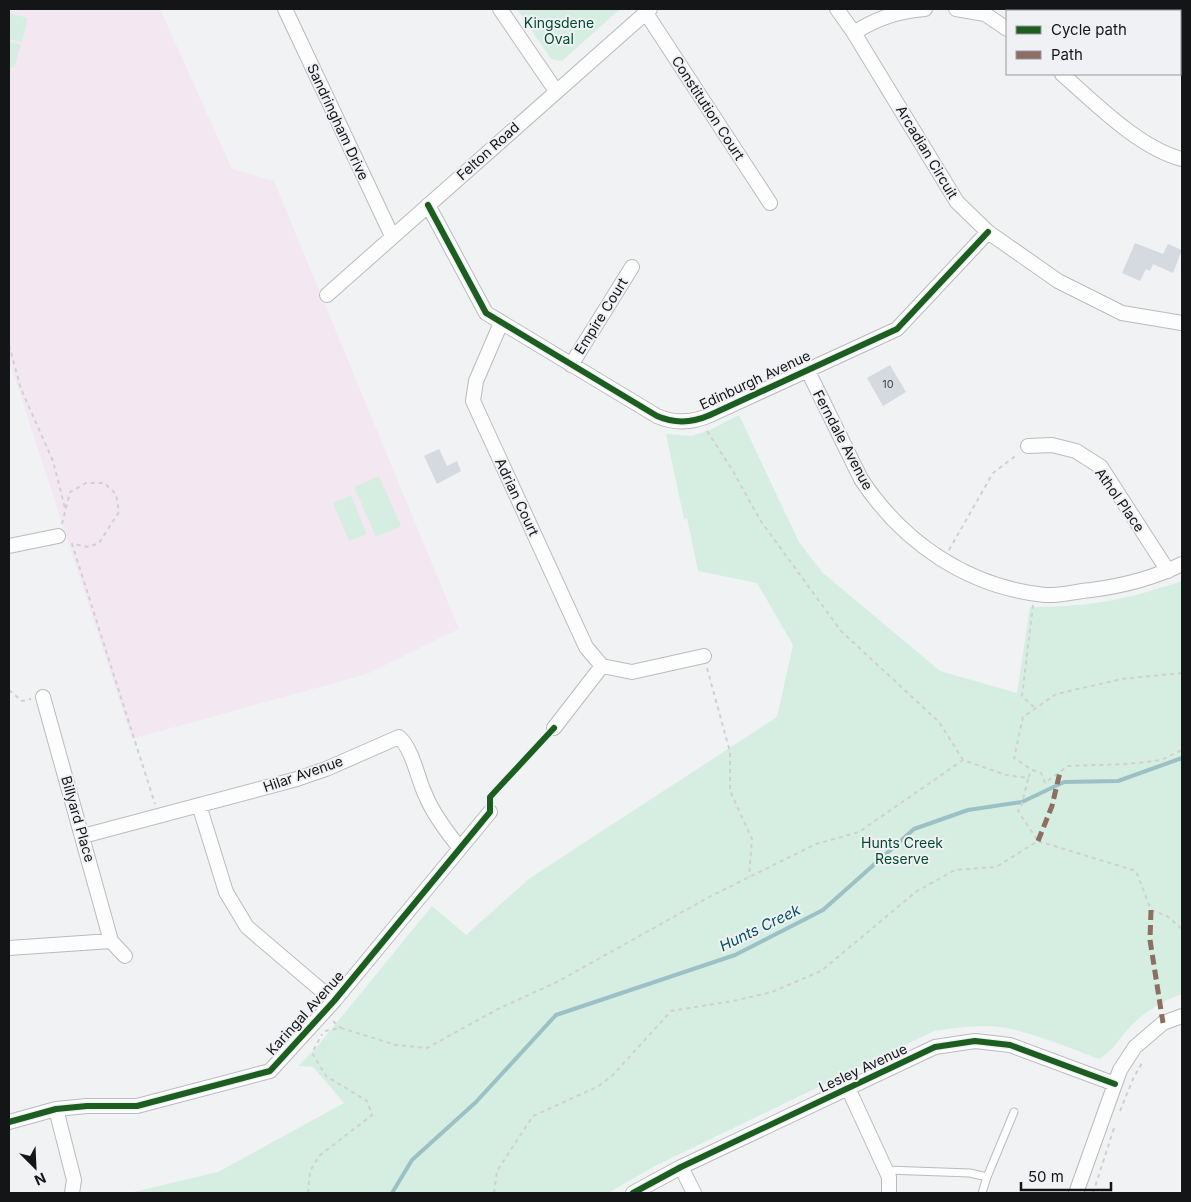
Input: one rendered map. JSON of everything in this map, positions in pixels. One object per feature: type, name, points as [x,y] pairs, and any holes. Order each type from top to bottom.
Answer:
[{"type":"street","name":"Sandringham Drive","points":[[285,9],[392,236]]},
{"type":"street","points":[[500,9],[556,91]]},
{"type":"street","name":"Arcadian Circuit","points":[[837,9],[854,33],[957,202],[988,232],[1058,281],[1122,313],[1182,323]]},
{"type":"street","points":[[854,33],[875,20],[905,10],[925,9]]},
{"type":"street","points":[[956,9],[985,14],[1006,28]]},
{"type":"street","name":"Felton Road","points":[[328,295],[428,204],[648,11]]},
{"type":"street","name":"Constitution Court","points":[[648,11],[770,203]]},
{"type":"street","points":[[1063,75],[1100,107],[1150,145],[1182,159]]},
{"type":"street","name":"Edinburgh Avenue","points":[[428,204],[486,314],[666,420],[687,422],[700,419],[897,329],[988,232]]},
{"type":"street","name":"Empire Court","points":[[571,365],[632,267]]},
{"type":"street","name":"Adrian Court","points":[[501,323],[476,381],[473,401],[586,647],[602,666]]},
{"type":"street","name":"Ferndale Avenue","points":[[806,369],[857,471],[872,496],[904,531],[943,561],[997,584],[1047,595],[1114,587],[1168,571],[1182,564]]},
{"type":"street","name":"Athol Place","points":[[1028,446],[1052,445],[1076,451],[1101,467],[1168,571]]},
{"type":"street","points":[[9,546],[58,536]]},
{"type":"street","points":[[554,728],[602,666],[632,672],[704,656]]},
{"type":"street","name":"Billyard Place","points":[[43,697],[111,941]]},
{"type":"street","name":"Hilar Avenue","points":[[83,836],[305,776],[399,737],[411,759],[425,795],[441,824],[459,847]]},
{"type":"street","points":[[199,805],[226,892],[247,927],[334,1001]]},
{"type":"street","name":"Karingal Avenue","points":[[9,1122],[56,1109],[87,1106],[137,1106],[270,1070],[334,1001],[459,847],[490,812]]},
{"type":"street","points":[[9,948],[111,941],[125,956]]},
{"type":"street","points":[[1076,1193],[1120,1070],[1135,1046],[1163,1023],[1182,1016]]},
{"type":"street","name":"Lesley Avenue","points":[[633,1193],[681,1167],[935,1047],[975,1041],[1010,1045],[1115,1084]]},
{"type":"street","points":[[848,1088],[889,1177],[889,1193]]},
{"type":"street","points":[[56,1109],[74,1180],[72,1193]]},
{"type":"street","points":[[681,1167],[694,1193]]},
{"type":"lane","points":[[982,1193],[1014,1112]]},
{"type":"lane","points":[[886,1170],[970,1174],[987,1177]]},
{"type":"path","points":[[9,344],[21,389],[53,461],[65,510]]},
{"type":"path","points":[[700,419],[734,471],[760,520],[842,631],[939,722],[963,760],[1006,775],[1028,778]]},
{"type":"path","points":[[943,561],[993,473],[1028,446]]},
{"type":"path","points":[[58,536],[70,492],[86,483],[104,483],[116,494],[119,512],[99,543],[89,548],[72,544],[159,816]]},
{"type":"path","points":[[1034,592],[1022,696],[1035,708]]},
{"type":"path","points":[[704,656],[730,752],[730,791],[752,838],[748,877]]},
{"type":"path","points":[[1182,673],[1122,679],[1056,694],[1022,717],[1014,758],[1032,770],[1041,773],[1045,783],[1068,766],[1128,764],[1161,760],[1182,750]]},
{"type":"path","points":[[9,690],[22,701],[43,697]]},
{"type":"path","points":[[308,1193],[310,1171],[319,1156],[372,1115],[367,1101],[326,1076],[312,1053],[324,1032],[341,1028],[396,1045],[426,1048],[498,1009],[557,982],[748,877],[816,844],[859,832],[963,760]]},
{"type":"path","points":[[1032,770],[1028,778],[1021,807],[1018,811],[1038,841],[1136,871],[1151,910],[1167,916],[1182,929]]},
{"type":"path","points":[[494,1193],[497,1171],[533,1116],[597,1087],[612,1076],[671,1011],[733,1001],[772,992],[821,971],[918,891],[956,870],[996,868],[1038,841]]},
{"type":"path","points":[[1120,1111],[1133,1079],[1147,1053]]},
{"type":"path","points":[[1092,1193],[1117,1120]]},
{"type":"shaded area","points":[[9,9],[160,9],[232,169],[274,181],[459,629],[367,674],[132,739],[9,360]]},
{"type":"green space","name":"Kingsdene Oval","points":[[517,9],[620,9],[562,61],[551,59]]},
{"type":"green space","points":[[9,13],[28,18],[22,42],[9,39]]},
{"type":"green space","points":[[9,41],[21,45],[14,68],[9,67]]},
{"type":"green space","name":"Hunts Creek Reserve","points":[[739,415],[799,542],[822,572],[940,671],[1017,693],[1030,607],[1071,606],[1108,601],[1125,598],[1182,581],[1182,994],[1161,1003],[1141,1017],[1129,1028],[1112,1049],[1099,1059],[1037,1036],[1012,1029],[975,1026],[934,1031],[655,1166],[608,1193],[129,1193],[218,1172],[344,1103],[313,1067],[298,1066],[316,1048],[432,906],[466,935],[530,878],[777,717],[793,645],[757,583],[698,571],[687,518],[684,519],[666,434],[691,436],[710,430]]},
{"type":"green space","points":[[379,476],[401,526],[376,537],[354,487]]},
{"type":"green space","points":[[351,495],[367,534],[349,541],[333,503]]},
{"type":"building","points":[[1135,243],[1163,254],[1168,244],[1182,250],[1173,273],[1153,264],[1150,271],[1146,269],[1140,281],[1122,273]]},
{"type":"building","points":[[890,365],[906,392],[883,406],[867,378]]},
{"type":"building","points":[[439,449],[447,466],[457,461],[461,471],[437,484],[424,456]]},
{"type":"waterway","name":"Hunts Creek","points":[[392,1193],[412,1160],[476,1102],[556,1015],[735,955],[823,910],[914,829],[968,810],[1022,802],[1064,782],[1118,781],[1182,758]]},
{"type":"marked path","points":[[1038,841],[1052,806],[1060,772]]},
{"type":"marked path","points":[[1151,910],[1150,940],[1163,1023]]},
{"type":"cycle path","points":[[428,205],[486,313],[657,416],[677,421],[697,420],[710,415],[897,329],[988,232]]},
{"type":"cycle path","points":[[9,1122],[56,1109],[87,1106],[137,1106],[270,1071],[334,1001],[490,812],[490,797],[554,728]]},
{"type":"cycle path","points":[[633,1193],[681,1167],[935,1047],[975,1041],[1010,1045],[1115,1084]]}]
